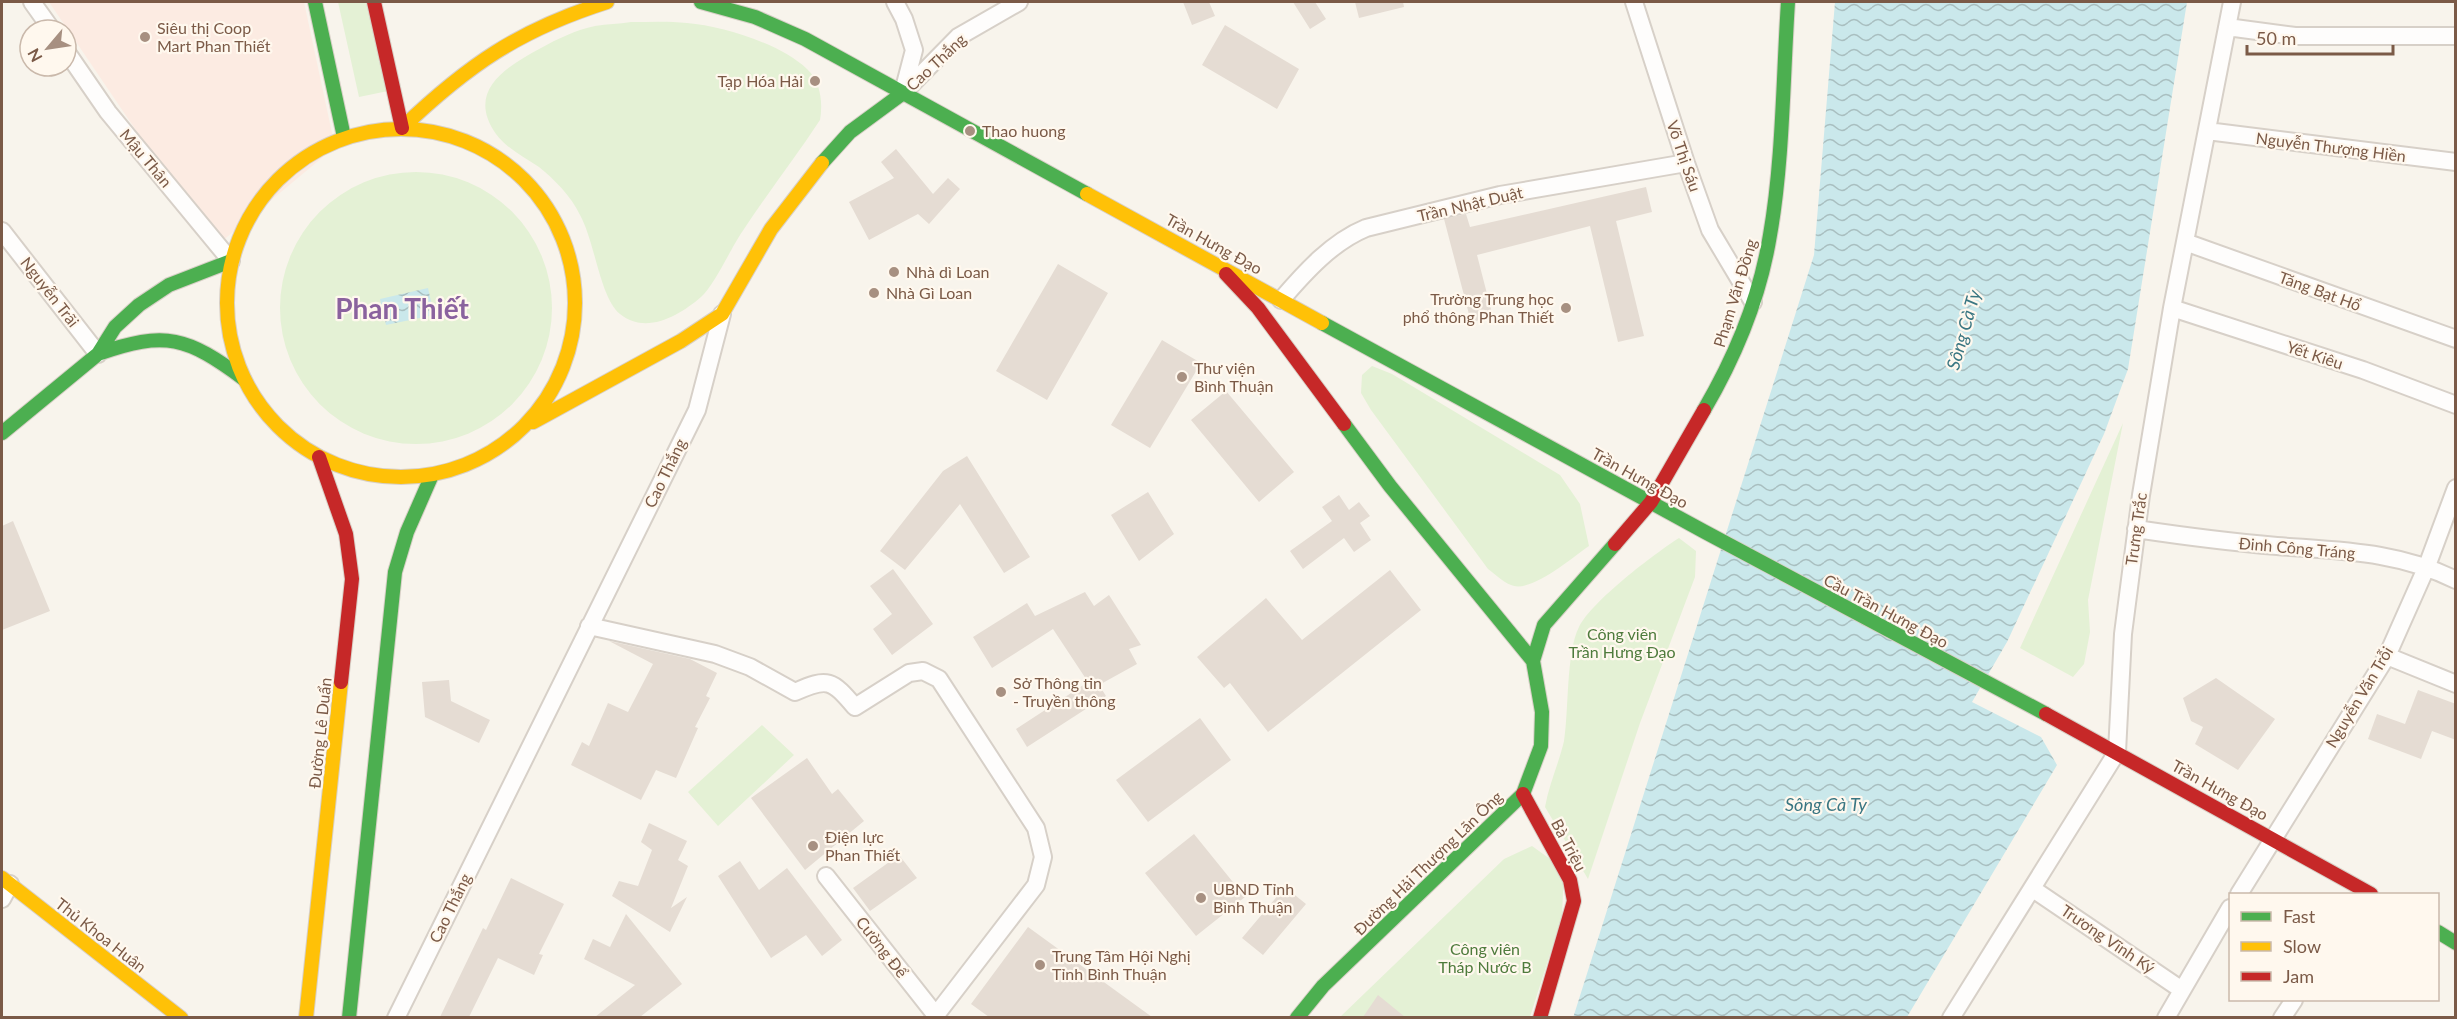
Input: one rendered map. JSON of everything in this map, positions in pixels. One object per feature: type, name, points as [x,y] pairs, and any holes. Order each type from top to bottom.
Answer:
[{"type":"main road","points":[[315,2],[344,137]]},
{"type":"main road","points":[[374,2],[402,128]]},
{"type":"main road","points":[[402,128],[447,83],[488,52],[537,26],[607,2]]},
{"type":"main road","name":"Trần Hưng Đạo","points":[[701,2],[729,7],[810,39],[903,93],[1705,532]]},
{"type":"main road","name":"Phạm Văn Đồng","points":[[1651,502],[1728,369],[1753,302],[1767,255],[1774,207],[1788,2]]},
{"type":"main road","name":"Cao Thắng","points":[[722,314],[771,230],[815,170],[850,132],[903,93]]},
{"type":"main road","points":[[244,379],[227,321],[231,261],[254,208],[261,199],[293,164],[344,137],[373,130],[402,128],[439,132],[474,144],[506,164],[533,189],[554,220],[568,254],[574,291],[573,328],[560,372],[548,397],[525,426]]},
{"type":"main road","points":[[98,354],[115,327],[139,305],[169,285],[231,261]]},
{"type":"main road","points":[[1216,264],[1258,308],[1390,486],[1533,661]]},
{"type":"main road","points":[[2,433],[98,354],[132,340],[160,338],[185,342],[213,355],[244,379],[270,417],[289,436],[319,457],[362,473],[409,478],[432,475],[466,465],[487,454],[525,426],[681,341],[722,314]]},
{"type":"main road","name":"Đường Lê Duẩn","points":[[306,1017],[352,579],[346,534],[319,457]]},
{"type":"main road","points":[[349,1017],[395,572],[407,532],[432,475]]},
{"type":"main road","name":"Đường Hải Thượng Lãn Ông","points":[[1297,1017],[1323,986],[1523,794],[1541,746],[1542,712],[1533,661],[1544,625],[1651,502]]},
{"type":"main road","name":"Cầu Trần Hưng Đạo","points":[[1705,532],[2052,718]]},
{"type":"main road","name":"Trần Hưng Đạo","points":[[2052,718],[2272,837],[2366,893]]},
{"type":"main road","name":"Bà Triệu","points":[[1523,794],[1570,880],[1574,901],[1540,1017]]},
{"type":"main road","name":"Thủ Khoa Huân","points":[[4,887],[177,1016]]},
{"type":"main road","points":[[2439,933],[2456,943]]},
{"type":"street","points":[[32,2],[43,18]]},
{"type":"street","points":[[895,2],[904,19],[914,50],[903,93]]},
{"type":"street","name":"Cao Thắng","points":[[903,93],[958,37],[1019,2]]},
{"type":"street","name":"Võ Thị Sáu","points":[[1634,2],[1710,230],[1753,302]]},
{"type":"street","name":"Trưng Trắc","points":[[1956,1016],[2117,752],[2123,634],[2136,529],[2172,308],[2232,2]]},
{"type":"street","points":[[2227,27],[2295,36],[2456,36]]},
{"type":"street","name":"Mậu Thân","points":[[78,68],[108,112],[231,261]]},
{"type":"street","name":"Nguyễn Thượng Hiền","points":[[2207,131],[2456,162]]},
{"type":"street","name":"Trần Nhật Duật","points":[[1281,300],[1307,270],[1350,235],[1366,228],[1500,195],[1686,163]]},
{"type":"street","name":"Nguyễn Trãi","points":[[2,231],[98,354]]},
{"type":"street","name":"Tăng Bạt Hổ","points":[[2185,242],[2456,339]]},
{"type":"street","name":"Yết Kiêu","points":[[2172,308],[2363,370],[2456,405]]},
{"type":"street","name":"Cao Thắng","points":[[396,1017],[697,410],[722,314]]},
{"type":"street","name":"Nguyễn Văn Trỗi","points":[[2240,893],[2272,837],[2387,656],[2427,566],[2454,497]]},
{"type":"street","name":"Đinh Công Tráng","points":[[2136,529],[2206,540],[2375,554],[2427,566],[2456,580]]},
{"type":"street","points":[[589,626],[715,654],[750,667],[795,692],[819,681],[830,684],[843,693],[855,707],[909,673],[923,671],[939,679],[1036,828],[1043,857],[1036,885],[937,1016]]},
{"type":"street","points":[[2387,656],[2456,684]]},
{"type":"street","name":"Cường Để","points":[[826,876],[937,1016]]},
{"type":"street","name":"Trương Vĩnh Ký","points":[[2033,889],[2182,990]]},
{"type":"street","points":[[2166,1017],[2229,910]]},
{"type":"street","points":[[2282,1017],[2293,1001]]},
{"type":"shaded area","name":"Siêu thị Coop Mart Phan Thiết","points":[[49,2],[304,2],[335,147],[215,247],[78,45],[78,18],[60,18]]},
{"type":"green space","points":[[338,2],[369,2],[388,91],[359,97]]},
{"type":"green space","points":[[631,22],[701,25],[734,32],[767,44],[796,60],[812,74],[821,100],[820,120],[742,232],[706,292],[683,311],[651,323],[630,320],[613,306],[607,296],[590,240],[576,208],[551,177],[500,139],[488,118],[485,105],[494,81],[528,55],[581,30]]},
{"type":"green space","points":[[416,172],[443,175],[468,182],[492,195],[512,212],[529,232],[542,256],[549,281],[552,308],[549,335],[542,360],[529,384],[512,404],[492,421],[468,434],[443,441],[416,444],[389,441],[364,434],[340,421],[320,404],[303,384],[290,360],[283,335],[280,308],[283,281],[290,256],[303,232],[320,212],[340,195],[364,182],[389,175]]},
{"type":"green space","points":[[1372,366],[1392,374],[1560,475],[1580,504],[1589,546],[1540,580],[1529,584],[1511,585],[1488,569],[1371,410],[1361,393],[1362,375]]},
{"type":"green space","points":[[2123,423],[2088,600],[2090,632],[2084,664],[2073,677],[2020,648]]},
{"type":"green space","name":"Công viên Trần Hưng Đạo","points":[[1679,538],[1696,551],[1695,577],[1640,723],[1588,879],[1545,807],[1564,741],[1570,666],[1575,638],[1586,616],[1597,604],[1640,566]]},
{"type":"green space","points":[[762,725],[794,755],[718,826],[688,792]]},
{"type":"green space","name":"Công viên Tháp Nước B","points":[[1532,846],[1564,869],[1562,916],[1530,1017],[1339,1018],[1504,859]]},
{"type":"water","name":"Sông Cà Ty","points":[[1835,2],[2187,2],[2128,369],[2104,434],[2007,642],[1972,702],[2041,737],[2057,765],[1907,1017],[1573,1018],[1814,255]]},
{"type":"water","points":[[428,288],[434,315],[386,325],[380,299]]},
{"type":"building","points":[[1183,2],[1209,2],[1215,16],[1192,25]]},
{"type":"building","points":[[1293,2],[1315,2],[1326,19],[1310,29]]},
{"type":"building","points":[[1355,2],[1403,2],[1404,7],[1359,18]]},
{"type":"building","points":[[1225,25],[1299,69],[1277,109],[1202,65]]},
{"type":"building","points":[[896,149],[933,194],[948,178],[960,189],[929,224],[918,214],[869,240],[849,202],[894,178],[881,162]]},
{"type":"building","points":[[1646,187],[1652,212],[1616,221],[1644,336],[1618,342],[1590,226],[1477,255],[1493,317],[1471,322],[1444,219],[1466,214],[1470,227]]},
{"type":"building","points":[[1058,264],[1108,293],[1047,400],[996,371]]},
{"type":"building","points":[[1162,340],[1201,363],[1150,448],[1111,425]]},
{"type":"building","points":[[1226,391],[1294,472],[1259,502],[1191,420]]},
{"type":"building","points":[[967,456],[1030,557],[1004,573],[960,504],[905,570],[880,551],[943,471]]},
{"type":"building","points":[[1148,492],[1174,534],[1139,561],[1111,515]]},
{"type":"building","points":[[1339,495],[1349,510],[1359,502],[1370,516],[1360,523],[1371,540],[1354,552],[1344,538],[1303,569],[1290,551],[1332,521],[1322,507]]},
{"type":"building","points":[[13,521],[50,611],[2,630],[2,526]]},
{"type":"building","points":[[893,569],[933,624],[892,655],[873,629],[892,614],[870,586]]},
{"type":"building","points":[[1390,570],[1421,610],[1268,732],[1230,683],[1224,688],[1197,657],[1266,598],[1302,640]]},
{"type":"building","points":[[1085,592],[1094,606],[1109,595],[1141,645],[1129,649],[1137,664],[1099,685],[1106,696],[1027,747],[1016,729],[1088,682],[1053,629],[992,668],[973,637],[1027,603],[1035,616]]},
{"type":"building","points":[[609,641],[690,659],[717,673],[706,696],[710,698],[695,727],[698,728],[676,778],[656,770],[641,800],[571,765],[582,742],[589,746],[608,703],[628,712],[653,664]]},
{"type":"building","points":[[2216,678],[2275,719],[2238,770],[2195,744],[2203,727],[2191,721],[2183,698]]},
{"type":"building","points":[[449,680],[451,701],[490,720],[479,743],[425,717],[422,682]]},
{"type":"building","points":[[2418,690],[2456,704],[2456,740],[2432,731],[2421,759],[2368,739],[2377,714],[2405,724]]},
{"type":"building","points":[[1200,718],[1231,760],[1148,822],[1116,780]]},
{"type":"building","points":[[807,758],[832,794],[838,789],[864,821],[805,870],[751,798]]},
{"type":"building","points":[[649,823],[687,841],[678,860],[688,866],[671,908],[687,897],[670,932],[612,896],[619,881],[638,886],[652,850],[641,842]]},
{"type":"building","points":[[1194,834],[1245,897],[1196,936],[1145,873]]},
{"type":"building","points":[[899,855],[917,878],[870,911],[853,888]]},
{"type":"building","points":[[740,861],[759,890],[787,868],[842,940],[822,956],[806,935],[771,958],[718,876]]},
{"type":"building","points":[[511,878],[564,904],[539,954],[543,955],[534,975],[498,958],[469,1017],[440,1017],[483,928],[486,930]]},
{"type":"building","points":[[1285,887],[1306,904],[1263,955],[1242,938]]},
{"type":"building","points":[[626,914],[682,984],[640,1017],[595,1017],[635,985],[584,959],[593,939],[610,947]]},
{"type":"building","name":"Trung Tâm Hội Nghị Tỉnh Bình Thuận","points":[[1028,927],[1152,1017],[989,1017],[971,1004]]},
{"type":"building","points":[[1378,995],[1405,1017],[1363,1017]]},
{"type":"traffic: fast","points":[[315,2],[344,137]]},
{"type":"traffic: fast","points":[[701,2],[755,17],[805,39],[1087,194]]},
{"type":"traffic: fast","points":[[1704,410],[1745,326],[1766,258],[1778,178],[1788,2]]},
{"type":"traffic: fast","points":[[822,163],[850,132],[903,93]]},
{"type":"traffic: fast","points":[[2,433],[98,354],[115,327],[139,305],[169,285],[231,261]]},
{"type":"traffic: fast","points":[[1322,323],[1705,532],[2046,714]]},
{"type":"traffic: fast","points":[[98,354],[141,342],[159,340],[175,342],[191,346],[207,354],[244,379]]},
{"type":"traffic: fast","points":[[1344,424],[1390,486],[1533,661]]},
{"type":"traffic: fast","points":[[349,1018],[395,572],[407,532],[432,475]]},
{"type":"traffic: fast","points":[[1297,1018],[1323,986],[1523,794],[1541,746],[1542,712],[1533,661],[1544,625],[1615,544]]},
{"type":"traffic: fast","points":[[2439,933],[2456,943]]},
{"type":"traffic: slow","points":[[402,128],[450,86],[496,52],[547,25],[607,2]]},
{"type":"traffic: slow","points":[[401,129],[435,132],[468,142],[498,158],[524,180],[546,206],[562,236],[572,269],[575,303],[572,337],[562,370],[546,400],[524,426],[498,448],[468,464],[435,474],[401,477],[367,474],[334,464],[304,448],[278,426],[256,400],[240,370],[230,337],[227,303],[230,269],[240,236],[256,206],[278,180],[304,158],[334,142],[367,132],[401,129]]},
{"type":"traffic: slow","points":[[533,422],[681,341],[722,314],[771,229],[822,163]]},
{"type":"traffic: slow","points":[[1087,194],[1322,323]]},
{"type":"traffic: slow","points":[[306,1018],[341,682]]},
{"type":"traffic: slow","points":[[2,878],[181,1018]]},
{"type":"traffic: jam","points":[[374,2],[402,128]]},
{"type":"traffic: jam","points":[[1226,274],[1258,308],[1344,424]]},
{"type":"traffic: jam","points":[[1615,544],[1651,502],[1704,410]]},
{"type":"traffic: jam","points":[[319,457],[346,534],[352,579],[341,682]]},
{"type":"traffic: jam","points":[[2046,714],[2369,893]]},
{"type":"traffic: jam","points":[[1523,794],[1570,880],[1574,901],[1540,1018]]},
{"type":"place","name":"Siêu thị Coop Mart Phan Thiết","points":[[145,37]]},
{"type":"place","name":"Tạp Hóa Hải","points":[[815,81]]},
{"type":"place","name":"Thao huong","points":[[970,131]]},
{"type":"place","name":"Nhà dì Loan","points":[[894,272]]},
{"type":"place","name":"Nhà Gì Loan","points":[[874,293]]},
{"type":"place","name":"Trường Trung học phổ thông Phan Thiết","points":[[1566,308]]},
{"type":"place","name":"Thư viện Bình Thuận","points":[[1182,377]]},
{"type":"place","name":"Sở Thông tin - Truyền thông","points":[[1001,692]]},
{"type":"place","name":"Điện lực Phan Thiết","points":[[813,846]]},
{"type":"place","name":"UBND Tỉnh Bình Thuận","points":[[1201,898]]},
{"type":"place","name":"Trung Tâm Hội Nghị Tỉnh Bình Thuận","points":[[1040,965]]},
{"type":"district","name":"Phan Thiết","points":[[402,309]]}]
